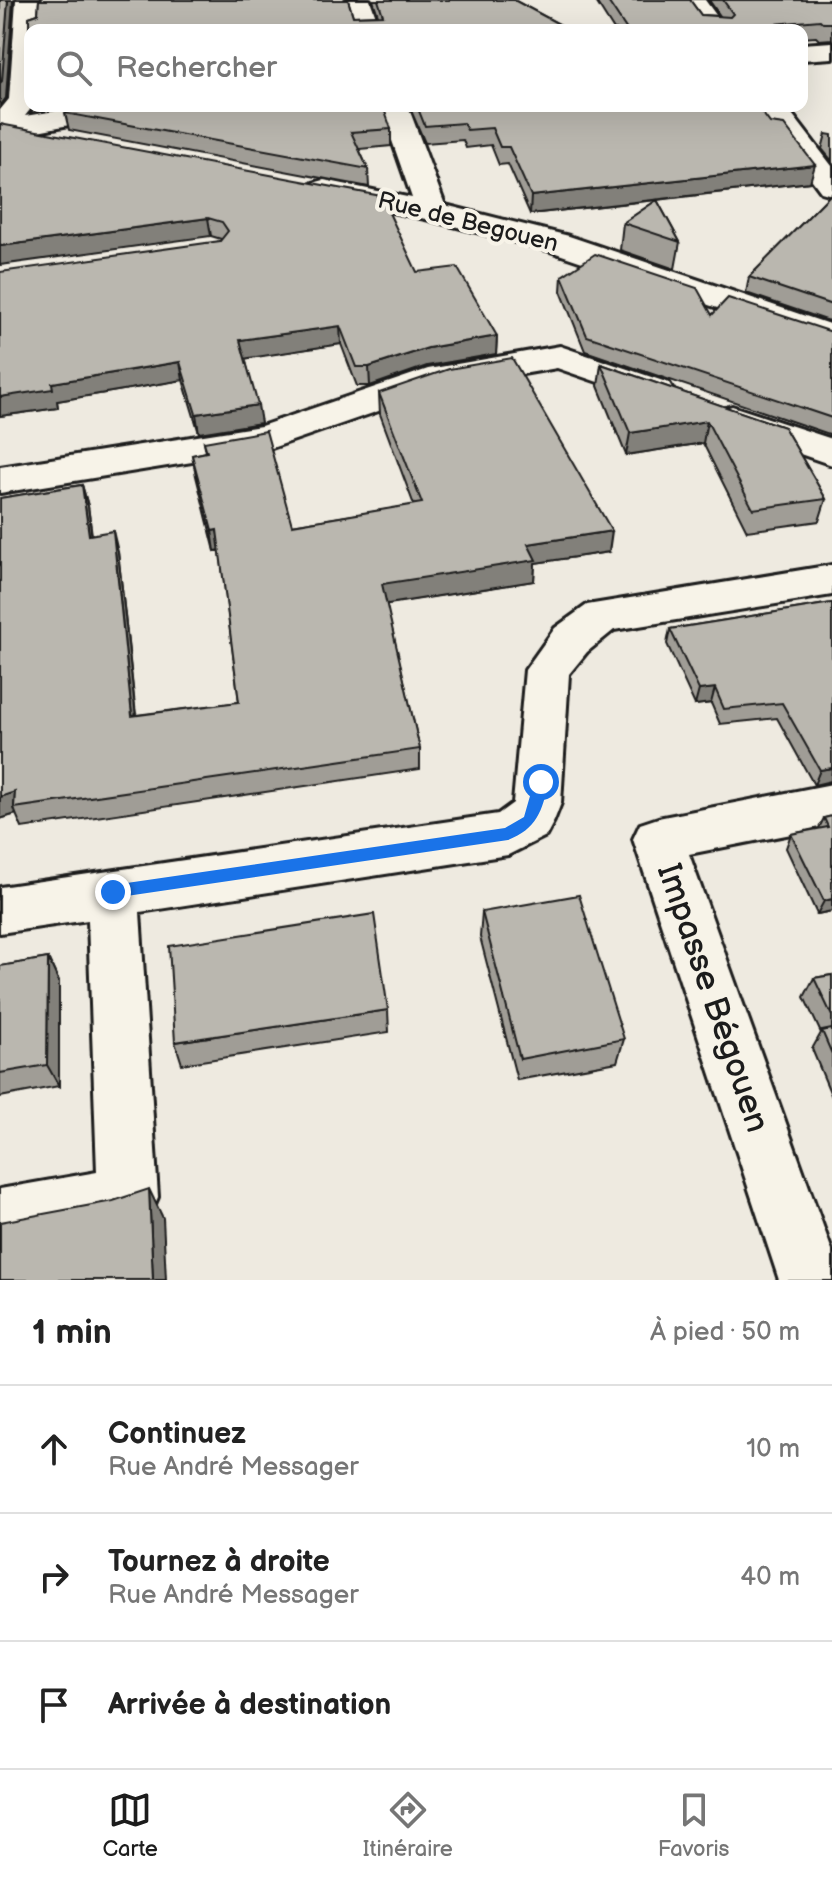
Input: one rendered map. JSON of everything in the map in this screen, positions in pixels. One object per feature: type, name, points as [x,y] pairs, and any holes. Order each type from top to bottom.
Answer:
[{"type":"street","points":[[27,24],[28,0]]},
{"type":"street","points":[[358,0],[366,24]]},
{"type":"street","points":[[692,0],[710,24]]},
{"type":"street","points":[[808,52],[832,50]]},
{"type":"street","points":[[0,129],[23,100],[24,80]]},
{"type":"street","points":[[0,129],[113,112]]},
{"type":"street","points":[[396,112],[432,211]]},
{"type":"street","points":[[776,112],[832,186]]},
{"type":"street","points":[[0,129],[87,144]]},
{"type":"street","name":"Rue de Begouen","points":[[296,184],[432,211],[558,243],[832,337]]},
{"type":"street","points":[[0,480],[266,438],[441,377],[560,357],[832,452]]},
{"type":"street","points":[[0,910],[508,834],[529,821],[537,803],[547,670],[571,640],[602,616],[832,580]]},
{"type":"street","name":"Impasse Bégouen","points":[[811,1280],[658,839],[832,805]]},
{"type":"street","points":[[0,1220],[128,1197],[113,892]]},
{"type":"building","points":[[0,0],[8,0],[0,83]]},
{"type":"building","points":[[39,0],[348,0],[353,16],[383,15],[378,0],[514,0],[559,24],[29,24],[29,17],[38,14]]},
{"type":"building","points":[[607,0],[690,0],[701,15],[730,17],[733,14],[723,0],[832,0],[832,23],[820,20],[772,24],[623,24]]},
{"type":"building","points":[[385,112],[391,129],[351,132],[368,169],[65,113]]},
{"type":"building","points":[[419,112],[762,112],[770,123],[784,125],[815,165],[531,196],[509,147],[500,147],[492,128],[467,130],[463,123],[425,126]]},
{"type":"building","points":[[0,124],[381,196],[417,272],[457,267],[497,336],[428,348],[369,367],[356,367],[340,326],[240,340],[258,405],[196,414],[180,362],[52,383],[53,389],[0,397],[0,272],[220,241],[228,231],[222,222],[208,218],[0,246]]},
{"type":"building","points":[[832,193],[832,305],[749,277]]},
{"type":"building","points":[[657,200],[680,242],[623,223]]},
{"type":"building","points":[[595,254],[697,288],[712,315],[728,298],[832,332],[832,418],[587,336],[562,276]]},
{"type":"building","points":[[512,358],[612,531],[528,544],[536,560],[382,584],[420,749],[14,808],[15,792],[0,797],[0,498],[82,485],[89,535],[113,531],[132,716],[239,702],[217,530],[212,531],[192,455],[207,452],[204,442],[266,431],[292,525],[422,503],[379,393],[449,369]]},
{"type":"building","points":[[601,364],[784,427],[826,499],[753,509],[707,421],[630,433]]},
{"type":"building","points":[[832,603],[832,768],[820,770],[782,703],[724,709],[715,688],[699,690],[670,629]]},
{"type":"building","points":[[832,816],[832,899],[824,901],[791,834],[828,827],[824,818]]},
{"type":"building","points":[[579,895],[624,1039],[520,1059],[482,912]]},
{"type":"building","points":[[374,914],[388,1010],[175,1042],[169,946]]},
{"type":"building","points":[[48,958],[47,1065],[0,1073],[0,966]]},
{"type":"building","points":[[832,975],[832,1016],[814,978]]},
{"type":"building","points":[[832,1029],[832,1054],[822,1031]]},
{"type":"building","points":[[149,1189],[153,1280],[0,1280],[0,1222],[113,1201]]},
{"type":"route","points":[[113,892],[508,834],[529,821],[541,782]]}]
